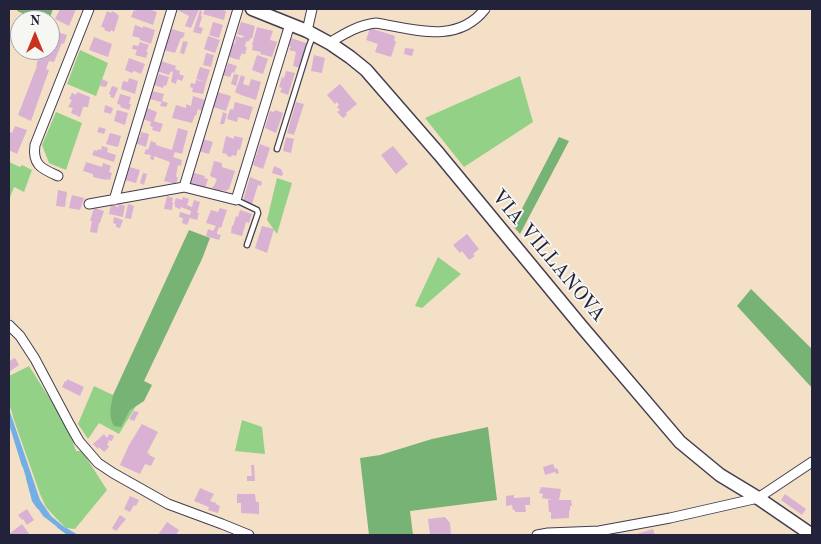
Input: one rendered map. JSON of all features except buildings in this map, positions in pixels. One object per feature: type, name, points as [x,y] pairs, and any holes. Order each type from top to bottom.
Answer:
[{"type":"street","points":[[58,176],[43,169],[38,164],[34,153],[35,145],[89,9]]},
{"type":"street","points":[[114,200],[172,9]]},
{"type":"street","points":[[184,187],[238,9]]},
{"type":"street","name":"VIA VILLANOVA","points":[[255,9],[311,33],[350,57],[366,70],[439,154],[680,442],[720,475],[812,535]]},
{"type":"street","points":[[311,33],[312,9]]},
{"type":"street","points":[[329,43],[351,30],[376,23],[436,32],[458,29],[468,24],[485,9]]},
{"type":"street","points":[[89,204],[184,187],[236,200],[290,24]]},
{"type":"street","points":[[9,325],[20,336],[35,359],[74,433],[98,463],[168,504],[249,535]]},
{"type":"street","points":[[537,535],[599,531],[670,518],[758,498],[812,462]]},
{"type":"lane","points":[[277,149],[309,46],[311,33]]},
{"type":"lane","points":[[236,200],[257,210],[258,213],[247,245]]},
{"type":"green space","points":[[18,9],[53,9],[53,10]]},
{"type":"green space","points":[[80,50],[108,63],[96,96],[67,84]]},
{"type":"green space","points":[[520,76],[533,122],[464,167],[425,118]]},
{"type":"green space","points":[[56,112],[82,123],[66,170],[49,163],[42,145]]},
{"type":"green space","points":[[559,137],[569,141],[520,234],[513,226]]},
{"type":"green space","points":[[9,162],[32,170],[24,192],[14,187],[9,200]]},
{"type":"green space","points":[[277,178],[292,183],[277,234],[267,220]]},
{"type":"green space","points":[[189,230],[210,238],[202,259],[144,381],[152,385],[144,401],[130,410],[121,427],[114,426],[111,415],[113,395]]},
{"type":"green space","points":[[438,257],[461,274],[422,308],[415,306]]},
{"type":"green space","points":[[751,289],[812,349],[812,388],[737,306]]},
{"type":"green space","points":[[29,366],[71,432],[76,451],[82,451],[107,490],[75,529],[66,528],[46,507],[9,403],[9,376]]},
{"type":"green space","points":[[94,386],[136,406],[119,434],[99,423],[88,439],[78,424]]},
{"type":"green space","points":[[242,420],[262,427],[265,454],[235,451]]},
{"type":"green space","points":[[488,427],[497,500],[410,511],[413,535],[369,535],[360,458],[380,455],[432,439]]},
{"type":"water","points":[[9,409],[40,500],[51,516],[78,535],[65,533],[43,516],[33,501],[9,421]]},
{"type":"waterway","points":[[9,421],[23,466]]},
{"type":"waterway","points":[[27,478],[33,501],[38,508]]},
{"type":"waterway","points":[[58,527],[69,535]]}]
